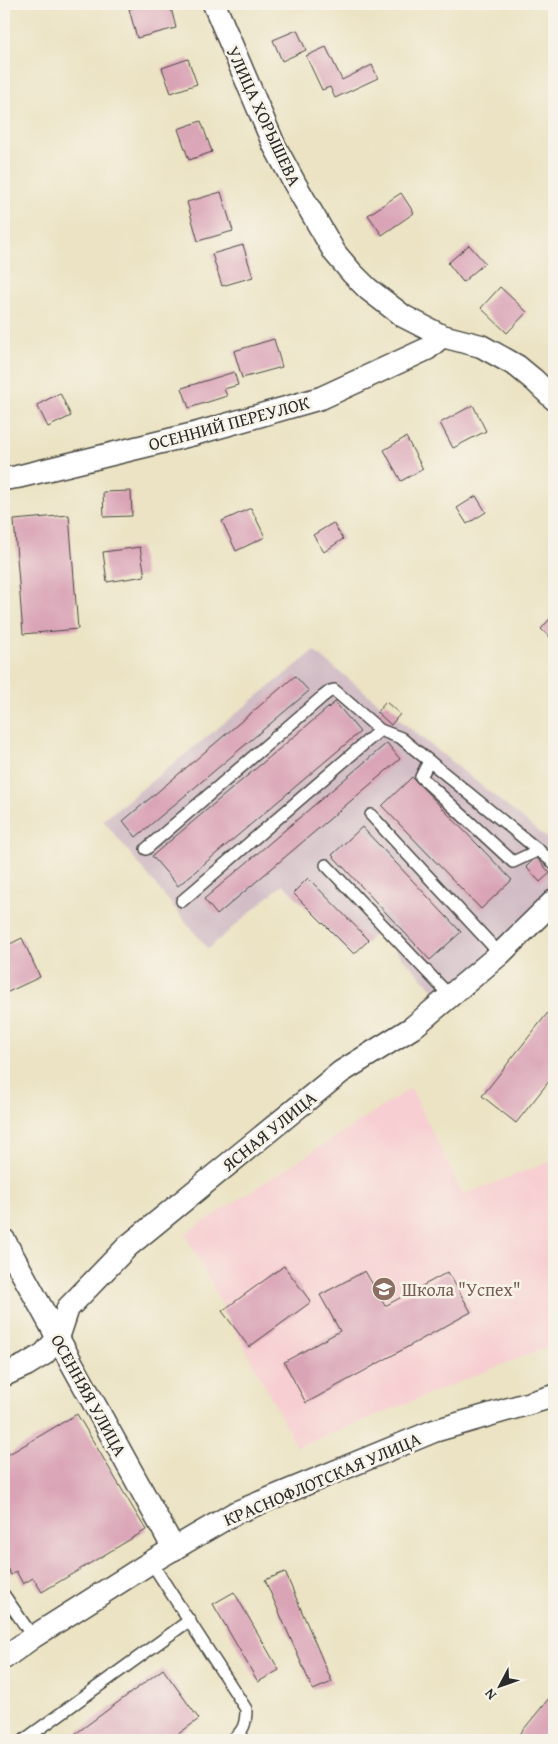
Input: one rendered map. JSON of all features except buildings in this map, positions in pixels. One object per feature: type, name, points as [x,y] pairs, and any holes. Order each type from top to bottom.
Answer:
[{"type":"street","name":"УЛИЦА ХОРЫШЕВА","points":[[214,4],[274,145],[335,253],[368,289],[390,307],[442,336],[481,346],[517,366],[554,399]]},
{"type":"street","name":"ОСЕННИЙ ПЕРЕУЛОК","points":[[4,478],[17,477],[194,434],[321,398],[427,349],[442,336]]},
{"type":"street","name":"ЯСНАЯ УЛИЦА","points":[[4,1375],[26,1366],[44,1354],[58,1338],[68,1308],[128,1246],[341,1072],[412,1028],[500,954],[554,901]]},
{"type":"street","name":"ОСЕННЯЯ УЛИЦА","points":[[4,1240],[174,1549]]},
{"type":"street","name":"КРАСНОФЛОТСКАЯ УЛИЦА","points":[[4,1658],[33,1637],[151,1562],[235,1513],[434,1431],[554,1396]]},
{"type":"lane","points":[[146,849],[330,690],[334,690],[380,730],[400,738],[554,863]]},
{"type":"lane","points":[[182,901],[380,730]]},
{"type":"lane","points":[[429,761],[422,777],[513,862],[539,850]]},
{"type":"lane","points":[[370,815],[500,954]]},
{"type":"lane","points":[[326,865],[450,996]]},
{"type":"lane","points":[[151,1562],[246,1709],[246,1724],[240,1734],[232,1740]]},
{"type":"lane","points":[[4,1595],[33,1637]]},
{"type":"lane","points":[[24,1740],[190,1620]]},
{"type":"shaded area","points":[[314,651],[554,844],[554,899],[441,997],[377,932],[352,956],[283,884],[208,949],[103,820]]},
{"type":"shaded area","name":"Школа \"Успех\"","points":[[411,1088],[463,1195],[554,1160],[554,1344],[297,1447],[185,1234]]},
{"type":"place","name":"Школа \"Успех\"","points":[[384,1289]]}]
